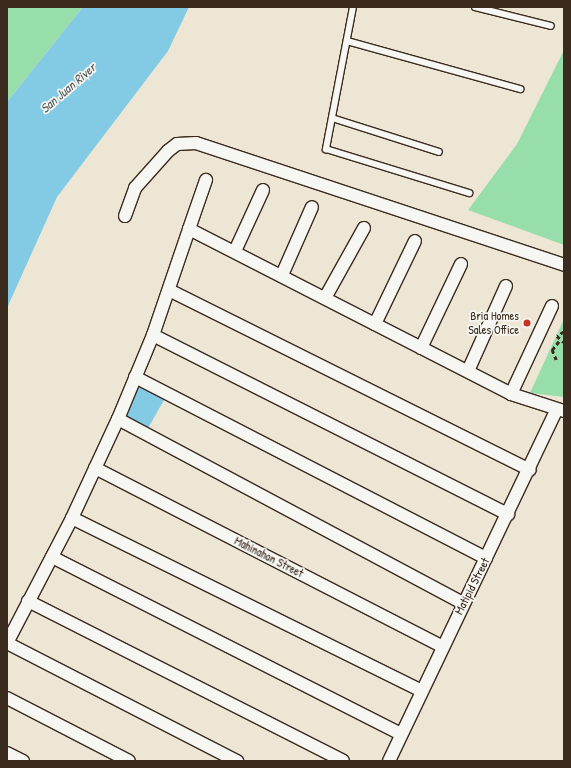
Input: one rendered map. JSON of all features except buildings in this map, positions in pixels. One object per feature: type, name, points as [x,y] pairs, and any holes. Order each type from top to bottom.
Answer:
[{"type":"street","points":[[125,216],[135,188],[168,151],[177,144],[196,143],[564,265]]},
{"type":"street","points":[[206,180],[153,335],[118,419],[72,518],[7,643],[237,761]]},
{"type":"street","points":[[235,251],[263,190]]},
{"type":"street","points":[[282,275],[312,207]]},
{"type":"street","points":[[325,298],[364,228]]},
{"type":"street","points":[[189,229],[282,275],[511,394],[560,411]]},
{"type":"street","points":[[375,324],[415,241]]},
{"type":"street","points":[[421,348],[461,264]]},
{"type":"street","points":[[468,371],[506,286]]},
{"type":"street","points":[[169,290],[530,470]]},
{"type":"street","points":[[511,394],[552,306]]},
{"type":"street","points":[[153,335],[508,514]]},
{"type":"street","points":[[135,377],[486,558]]},
{"type":"street","name":"Matipid Street","points":[[389,761],[463,603],[560,411]]},
{"type":"street","points":[[118,419],[463,603]]},
{"type":"street","name":"Mahinahon Street","points":[[95,468],[443,647]]},
{"type":"street","points":[[72,518],[422,691]]},
{"type":"street","points":[[52,557],[401,734]]},
{"type":"street","points":[[28,601],[343,761]]},
{"type":"street","points":[[7,698],[129,761]]},
{"type":"street","points":[[7,753],[23,761]]},
{"type":"lane","points":[[353,7],[326,149],[469,193]]},
{"type":"lane","points":[[475,7],[551,26]]},
{"type":"lane","points":[[346,41],[520,89]]},
{"type":"lane","points":[[332,118],[439,152]]},
{"type":"path","points":[[559,341],[557,334],[564,332]]},
{"type":"path","points":[[559,341],[564,342]]},
{"type":"path","points":[[556,360],[552,350],[559,341]]},
{"type":"green space","points":[[7,7],[83,7],[7,102]]},
{"type":"green space","points":[[564,50],[564,245],[468,210],[517,144]]},
{"type":"green space","points":[[564,319],[564,397],[530,393]]},
{"type":"water","name":"San Juan River","points":[[83,7],[189,7],[168,51],[57,197],[7,308],[7,102]]},
{"type":"water","points":[[139,387],[164,400],[147,430],[123,420]]},
{"type":"place","name":"Bria Homes Sales Office","points":[[527,323]]}]
